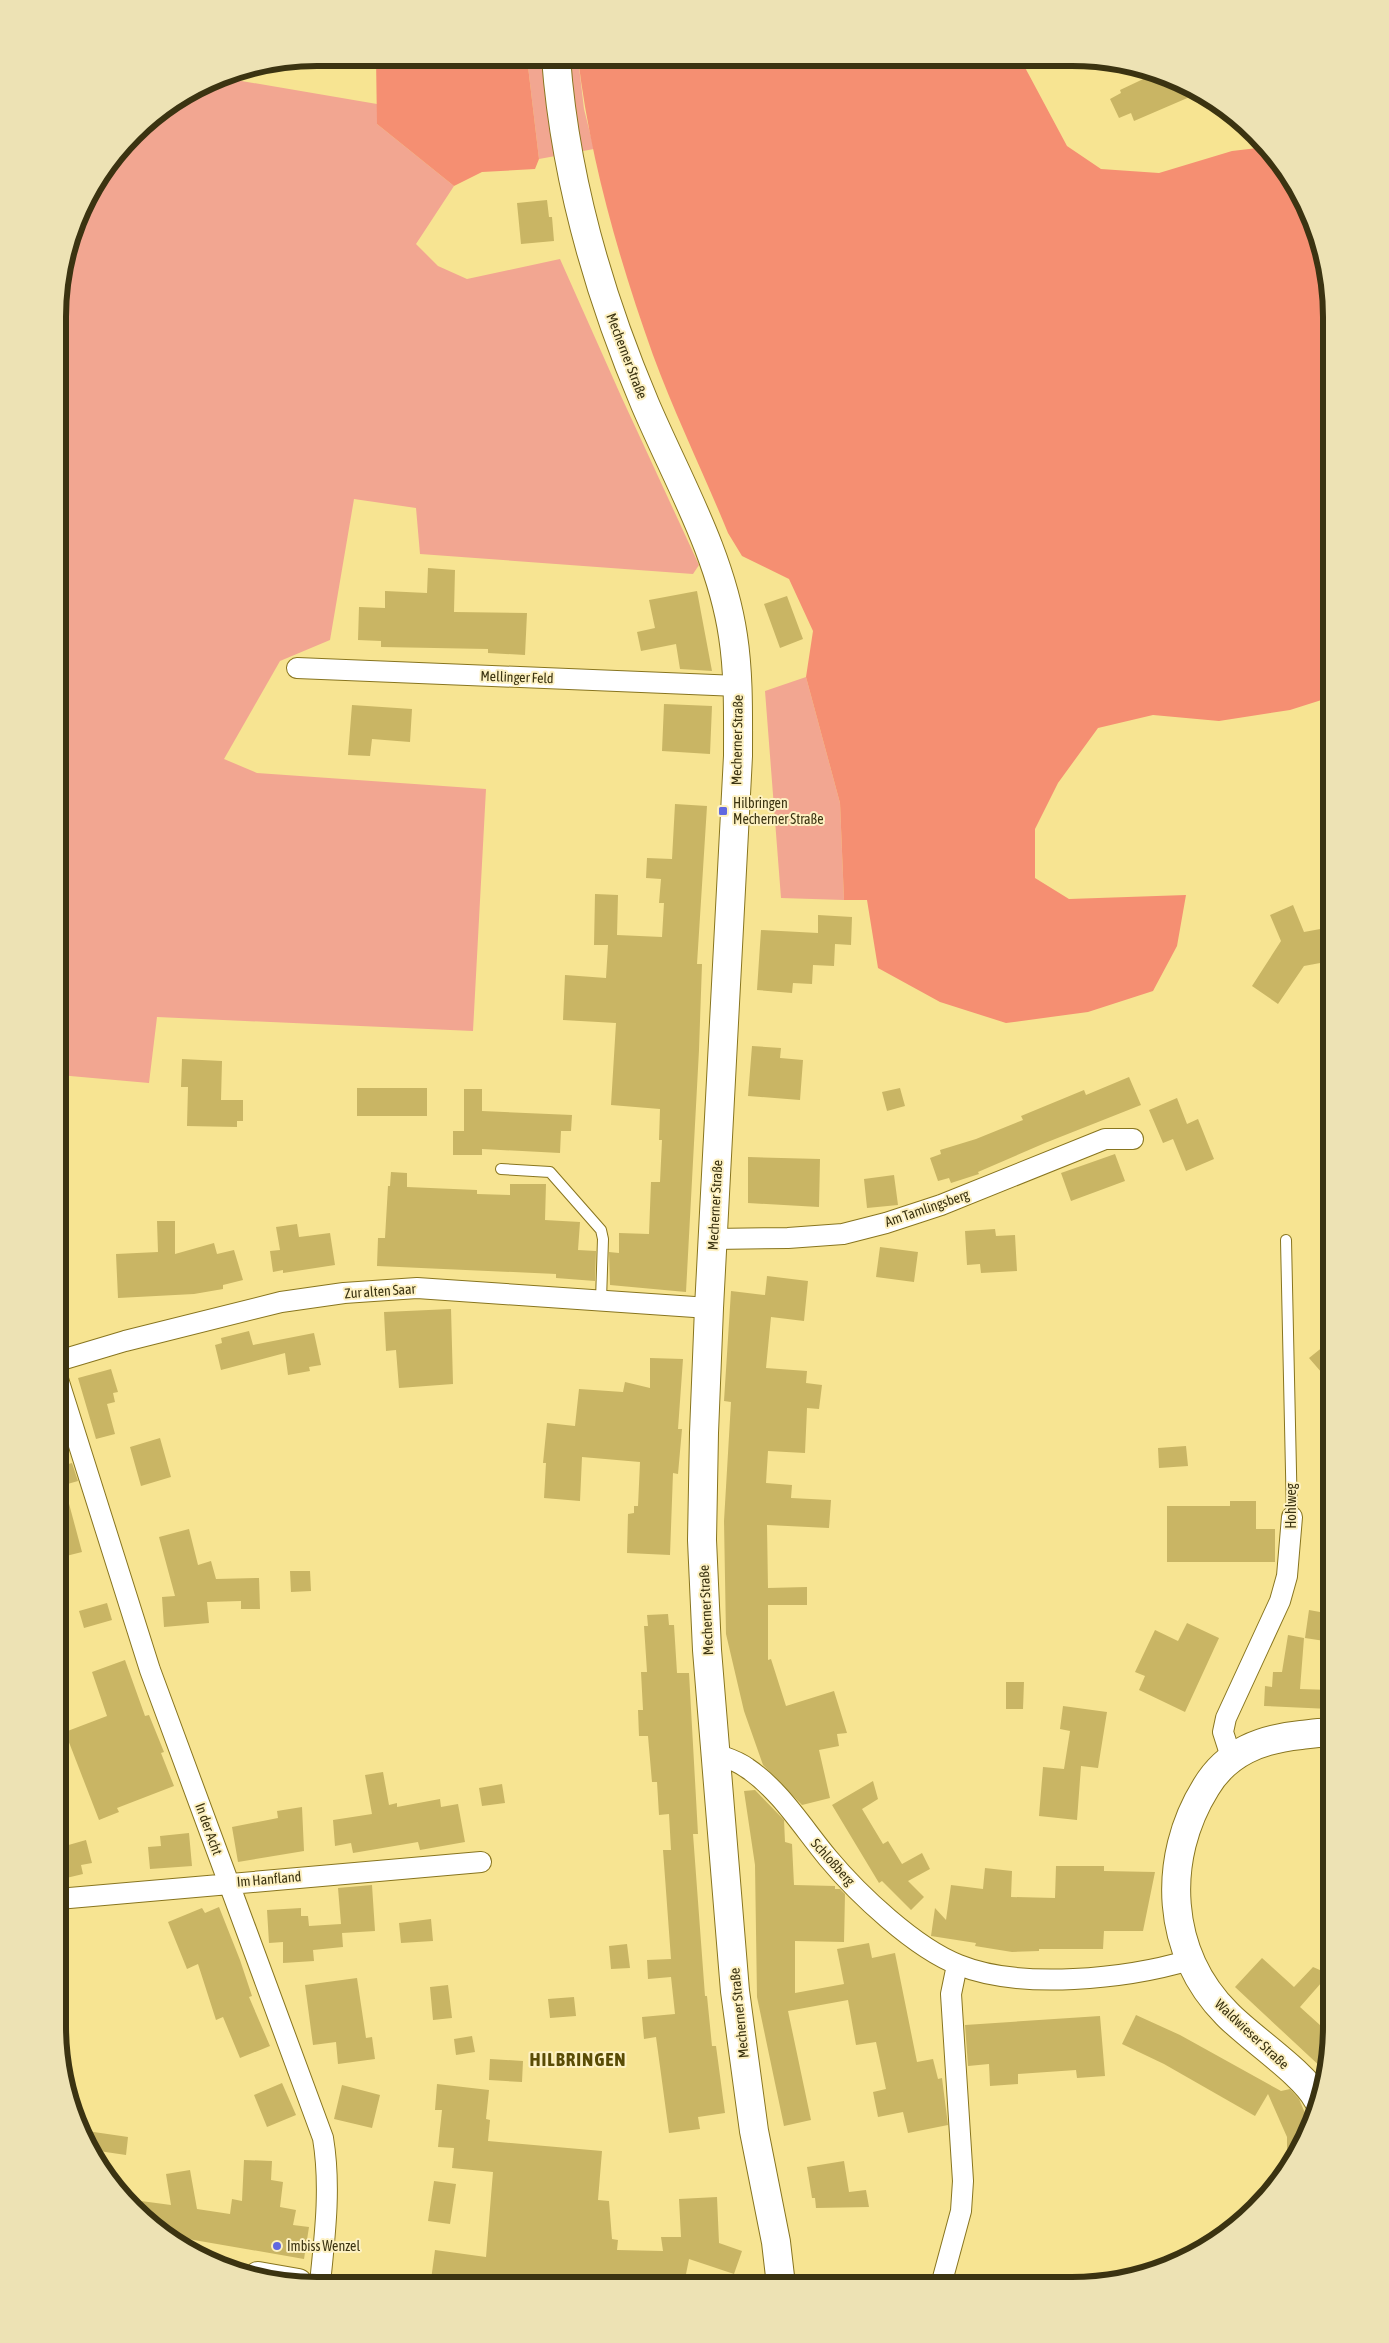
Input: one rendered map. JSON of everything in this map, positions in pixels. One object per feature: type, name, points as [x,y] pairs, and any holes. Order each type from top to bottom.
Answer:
[{"type":"main road","name":"Mecherner Straße","points":[[557,66],[566,150],[585,230],[608,309],[645,404],[713,560],[733,636],[738,686],[738,766],[709,1308],[702,1540],[707,1650],[735,1982],[754,2131],[776,2242],[781,2277]]},
{"type":"main road","name":"Waldwieser Straße","points":[[1313,2094],[1296,2074],[1227,2014],[1208,1993],[1190,1960],[1180,1930],[1174,1893],[1183,1834],[1195,1805],[1212,1776],[1231,1757],[1257,1744],[1280,1737],[1323,1733]]},
{"type":"street","name":"Mellinger Feld","points":[[297,668],[738,686]]},
{"type":"street","name":"Am Tamlingsberg","points":[[713,1239],[788,1238],[842,1234],[886,1223],[940,1205],[1105,1139],[1133,1139]]},
{"type":"street","name":"Zur alten Saar","points":[[66,1359],[125,1341],[281,1302],[344,1294],[417,1288],[709,1308]]},
{"type":"street","name":"In der Acht","points":[[66,1404],[150,1670],[323,2138],[327,2161],[327,2196],[320,2277]]},
{"type":"street","name":"Hohlweg","points":[[1231,1757],[1223,1732],[1226,1718],[1280,1601],[1287,1576],[1292,1516]]},
{"type":"street","name":"Schloßberg","points":[[716,1754],[748,1768],[772,1788],[829,1860],[865,1898],[935,1953],[957,1965],[978,1972],[1018,1978],[1082,1979],[1130,1974],[1190,1960]]},
{"type":"street","name":"Im Hanfland","points":[[66,1898],[229,1882],[481,1862]]},
{"type":"street","points":[[943,2277],[962,2211],[963,2181],[951,1994],[957,1965]]},
{"type":"lane","points":[[501,1169],[550,1172],[601,1230],[603,1239],[601,1300]]},
{"type":"lane","name":"Hohlweg","points":[[1286,1240],[1292,1516]]},
{"type":"shaded area","points":[[376,66],[528,66],[539,159],[535,169],[482,172],[454,186],[377,124]]},
{"type":"shaded area","points":[[528,66],[579,66],[584,109],[594,149],[539,159]]},
{"type":"shaded area","points":[[579,66],[1024,66],[1067,146],[1101,169],[1159,173],[1232,151],[1256,148],[1271,165],[1289,192],[1304,221],[1321,285],[1323,318],[1323,700],[1290,710],[1219,721],[1153,715],[1098,728],[1058,783],[1035,829],[1035,878],[1069,899],[1186,895],[1177,946],[1153,991],[1088,1012],[1006,1023],[940,1002],[878,968],[867,900],[844,900],[840,803],[806,677],[813,631],[789,579],[742,556],[728,533],[653,355],[629,283],[607,209],[583,96]]},
{"type":"shaded area","points":[[237,80],[377,104],[377,124],[454,186],[416,244],[438,266],[467,279],[560,259],[699,565],[693,574],[420,554],[416,508],[354,499],[330,640],[280,661],[224,759],[257,773],[486,789],[473,1031],[157,1017],[149,1083],[66,1076],[66,318],[68,285],[85,221],[100,192],[118,165],[140,140],[165,118],[206,92]]},
{"type":"shaded area","points":[[806,677],[840,803],[844,900],[781,898],[765,691]]},
{"type":"building","points":[[1145,78],[1168,85],[1191,96],[1134,121],[1131,113],[1119,118],[1110,99],[1121,93],[1120,90]]},
{"type":"building","points":[[547,200],[549,217],[552,217],[554,241],[521,244],[517,203]]},
{"type":"building","points":[[428,568],[455,570],[454,612],[527,613],[525,655],[488,653],[488,649],[381,647],[381,641],[358,640],[359,607],[385,608],[385,591],[427,593]]},
{"type":"building","points":[[697,591],[712,671],[680,669],[676,644],[641,651],[637,632],[655,628],[649,600]]},
{"type":"building","points":[[787,596],[803,639],[780,648],[764,604]]},
{"type":"building","points":[[664,704],[712,706],[710,754],[662,751]]},
{"type":"building","points":[[352,705],[412,709],[410,742],[372,739],[370,756],[348,755]]},
{"type":"building","points":[[675,804],[707,806],[697,964],[702,964],[686,1292],[610,1285],[609,1252],[619,1253],[619,1233],[649,1234],[651,1182],[660,1182],[662,1140],[659,1140],[660,1109],[611,1105],[616,1023],[563,1020],[565,975],[606,978],[608,945],[594,945],[595,894],[618,895],[617,935],[662,937],[664,903],[659,903],[661,879],[646,878],[647,858],[672,859]]},
{"type":"building","points":[[1293,905],[1304,932],[1323,928],[1323,962],[1304,966],[1278,1004],[1252,986],[1281,941],[1270,915]]},
{"type":"building","points":[[818,915],[852,917],[851,945],[835,944],[834,966],[813,965],[812,984],[793,983],[792,993],[757,990],[761,930],[818,933]]},
{"type":"building","points":[[752,1046],[781,1048],[780,1058],[803,1060],[800,1100],[748,1096]]},
{"type":"building","points":[[182,1059],[222,1061],[221,1100],[243,1100],[243,1121],[237,1121],[237,1127],[187,1126],[188,1087],[181,1087]]},
{"type":"building","points":[[1129,1077],[1141,1105],[1045,1143],[978,1172],[979,1174],[951,1183],[949,1178],[938,1181],[930,1158],[941,1154],[940,1150],[976,1139],[1023,1120],[1021,1116],[1084,1090],[1086,1095]]},
{"type":"building","points":[[357,1088],[427,1088],[427,1116],[357,1116]]},
{"type":"building","points":[[900,1088],[905,1106],[887,1111],[882,1092]]},
{"type":"building","points":[[464,1089],[482,1089],[482,1111],[572,1115],[571,1131],[561,1131],[560,1153],[482,1149],[482,1155],[453,1155],[453,1131],[464,1131]]},
{"type":"building","points":[[1177,1098],[1187,1124],[1198,1119],[1214,1159],[1186,1171],[1173,1139],[1163,1143],[1149,1110]]},
{"type":"building","points":[[1115,1154],[1125,1181],[1071,1201],[1061,1173]]},
{"type":"building","points":[[748,1157],[820,1159],[819,1207],[748,1203]]},
{"type":"building","points":[[391,1172],[407,1173],[407,1187],[477,1190],[477,1194],[510,1195],[510,1184],[546,1184],[545,1220],[580,1222],[578,1250],[596,1251],[595,1281],[556,1278],[556,1274],[377,1266],[378,1238],[385,1238],[388,1186],[390,1186]]},
{"type":"building","points":[[894,1175],[898,1205],[867,1208],[864,1179]]},
{"type":"building","points":[[157,1221],[175,1221],[175,1254],[214,1243],[217,1254],[234,1250],[243,1280],[223,1285],[223,1289],[194,1294],[118,1298],[116,1254],[158,1252]]},
{"type":"building","points":[[297,1224],[299,1237],[330,1233],[335,1265],[283,1273],[283,1270],[273,1272],[270,1251],[280,1250],[276,1227]]},
{"type":"building","points":[[995,1229],[996,1236],[1015,1235],[1017,1271],[981,1273],[980,1264],[967,1265],[965,1231]]},
{"type":"building","points":[[880,1247],[918,1252],[914,1282],[876,1277]]},
{"type":"building","points":[[767,1276],[808,1281],[804,1321],[771,1317],[766,1368],[807,1371],[806,1383],[822,1385],[819,1409],[807,1408],[805,1453],[768,1451],[766,1483],[792,1485],[791,1498],[831,1500],[829,1528],[767,1525],[768,1588],[807,1587],[807,1605],[768,1605],[768,1660],[771,1659],[786,1706],[834,1691],[847,1733],[837,1734],[839,1746],[819,1750],[830,1798],[802,1805],[763,1765],[744,1711],[726,1634],[724,1521],[731,1402],[724,1401],[731,1291],[765,1295]]},
{"type":"building","points":[[451,1309],[453,1384],[399,1388],[396,1350],[386,1351],[384,1312]]},
{"type":"building","points":[[249,1331],[253,1345],[314,1333],[321,1365],[309,1367],[310,1371],[288,1375],[285,1353],[221,1370],[215,1345],[222,1343],[221,1338]]},
{"type":"building","points":[[1323,1347],[1323,1372],[1322,1373],[1309,1358]]},
{"type":"building","points":[[650,1358],[683,1359],[678,1429],[682,1429],[678,1474],[673,1473],[670,1555],[627,1553],[628,1514],[634,1513],[634,1506],[638,1506],[640,1462],[582,1457],[580,1501],[544,1498],[546,1463],[543,1463],[547,1423],[575,1426],[579,1389],[623,1392],[625,1382],[650,1388]]},
{"type":"building","points":[[111,1369],[118,1392],[113,1393],[115,1402],[107,1404],[115,1434],[96,1439],[78,1378]]},
{"type":"building","points":[[160,1438],[171,1477],[141,1486],[130,1447]]},
{"type":"building","points":[[1186,1446],[1188,1466],[1159,1468],[1158,1448]]},
{"type":"building","points":[[72,1463],[78,1481],[66,1484],[66,1465]]},
{"type":"building","points":[[66,1492],[82,1552],[66,1556]]},
{"type":"building","points":[[1230,1501],[1256,1501],[1256,1529],[1275,1529],[1275,1562],[1167,1562],[1167,1506],[1230,1506]]},
{"type":"building","points":[[189,1529],[198,1565],[211,1561],[216,1579],[259,1578],[260,1609],[241,1609],[241,1601],[207,1602],[209,1623],[164,1627],[162,1597],[175,1596],[159,1537]]},
{"type":"building","points":[[290,1571],[310,1571],[311,1591],[291,1592]]},
{"type":"building","points":[[107,1603],[112,1620],[84,1628],[79,1611]]},
{"type":"building","points":[[1309,1610],[1323,1613],[1323,1641],[1305,1638]]},
{"type":"building","points":[[668,1614],[669,1625],[674,1625],[677,1673],[689,1673],[698,1834],[693,1834],[705,1996],[707,1996],[712,2046],[716,2046],[725,2113],[698,2117],[700,2129],[669,2133],[656,2037],[644,2039],[642,2017],[675,2014],[671,1977],[648,1979],[647,1960],[671,1959],[663,1850],[671,1850],[669,1814],[659,1815],[657,1782],[652,1782],[648,1736],[639,1736],[638,1710],[643,1710],[641,1672],[647,1672],[644,1626],[648,1626],[647,1615]]},
{"type":"building","points":[[1187,1623],[1219,1638],[1185,1712],[1139,1690],[1145,1676],[1135,1672],[1155,1630],[1178,1641]]},
{"type":"building","points":[[1288,1635],[1304,1638],[1300,1689],[1323,1690],[1323,1709],[1264,1706],[1265,1686],[1272,1687],[1273,1672],[1282,1672]]},
{"type":"building","points":[[125,1660],[145,1716],[149,1715],[164,1752],[161,1753],[174,1786],[117,1808],[119,1812],[99,1820],[66,1735],[66,1732],[107,1716],[92,1672]]},
{"type":"building","points":[[1006,1682],[1024,1682],[1023,1709],[1006,1709]]},
{"type":"building","points":[[1063,1706],[1107,1712],[1098,1768],[1081,1766],[1077,1820],[1039,1816],[1043,1767],[1064,1769],[1070,1731],[1060,1729]]},
{"type":"building","points":[[383,1772],[389,1805],[397,1803],[397,1807],[440,1799],[441,1807],[458,1804],[465,1842],[420,1850],[418,1842],[353,1853],[351,1843],[335,1846],[333,1820],[372,1814],[365,1775]]},
{"type":"building","points":[[873,1781],[878,1799],[862,1809],[883,1844],[888,1841],[902,1864],[922,1853],[930,1869],[908,1881],[924,1897],[911,1910],[882,1881],[879,1883],[832,1805]]},
{"type":"building","points":[[502,1784],[505,1803],[482,1806],[479,1788]]},
{"type":"building","points":[[755,1790],[784,1820],[785,1842],[792,1844],[794,1885],[835,1886],[835,1889],[840,1889],[845,1894],[844,1942],[795,1941],[795,1993],[844,1984],[837,1949],[869,1943],[872,1958],[895,1953],[917,2062],[933,2059],[938,2079],[942,2078],[948,2125],[908,2133],[903,2112],[878,2117],[873,2092],[886,2089],[876,2042],[856,2045],[848,2000],[788,2011],[811,2120],[784,2126],[757,1997],[755,1865],[744,1791]]},
{"type":"building","points":[[302,1807],[304,1851],[238,1862],[232,1827],[278,1818],[277,1811]]},
{"type":"building","points":[[189,1833],[192,1866],[150,1869],[148,1847],[161,1846],[160,1836]]},
{"type":"building","points":[[86,1840],[92,1863],[81,1865],[83,1874],[66,1878],[66,1846]]},
{"type":"building","points":[[1056,1866],[1104,1866],[1104,1871],[1155,1872],[1143,1931],[1104,1931],[1103,1949],[1039,1949],[1039,1951],[1012,1952],[975,1946],[976,1943],[931,1936],[935,1908],[946,1920],[951,1885],[983,1889],[985,1868],[1012,1871],[1011,1897],[1055,1898]]},
{"type":"building","points":[[372,1885],[375,1931],[342,1933],[343,1947],[313,1950],[314,1961],[283,1963],[283,1942],[269,1943],[267,1910],[301,1908],[301,1916],[308,1916],[309,1926],[341,1924],[338,1888]]},
{"type":"building","points":[[219,1907],[252,1996],[249,1997],[270,2046],[240,2058],[223,2017],[216,2020],[198,1964],[187,1969],[168,1922],[202,1908],[205,1913]]},
{"type":"building","points":[[431,1919],[433,1941],[401,1943],[399,1923]]},
{"type":"building","points":[[627,1944],[630,1968],[611,1969],[609,1946]]},
{"type":"building","points":[[1262,1958],[1294,1987],[1313,1967],[1323,1971],[1323,1981],[1300,2007],[1323,2028],[1320,2066],[1235,1987]]},
{"type":"building","points":[[357,1978],[366,2038],[372,2037],[375,2059],[338,2064],[336,2042],[313,2045],[305,1985]]},
{"type":"building","points":[[448,1985],[452,2018],[433,2020],[430,1987]]},
{"type":"building","points":[[574,1997],[576,2016],[550,2018],[548,1999]]},
{"type":"building","points":[[1136,2015],[1180,2035],[1281,2091],[1290,2089],[1299,2099],[1306,2115],[1287,2154],[1287,2137],[1268,2094],[1255,2116],[1164,2064],[1122,2044]]},
{"type":"building","points":[[1100,2016],[1105,2076],[1077,2078],[1076,2070],[1018,2074],[1018,2084],[990,2086],[989,2064],[968,2066],[965,2025]]},
{"type":"building","points":[[472,2036],[475,2052],[456,2055],[454,2039]]},
{"type":"building","points":[[490,2059],[523,2061],[522,2082],[489,2080]]},
{"type":"building","points":[[282,2083],[296,2115],[267,2127],[254,2095]]},
{"type":"building","points":[[437,2084],[489,2090],[486,2119],[490,2120],[488,2141],[602,2151],[598,2200],[609,2201],[612,2239],[618,2240],[617,2250],[663,2251],[661,2237],[681,2237],[679,2199],[717,2197],[719,2243],[742,2251],[734,2274],[689,2259],[685,2277],[431,2277],[435,2250],[486,2257],[493,2172],[452,2168],[454,2148],[438,2147],[442,2110],[435,2110]]},
{"type":"building","points":[[342,2085],[380,2095],[372,2128],[334,2119]]},
{"type":"building","points":[[89,2131],[128,2137],[126,2155],[100,2151]]},
{"type":"building","points":[[244,2160],[272,2161],[271,2180],[283,2182],[280,2207],[296,2210],[293,2225],[309,2227],[304,2259],[185,2238],[165,2225],[138,2201],[171,2205],[166,2174],[190,2170],[197,2209],[230,2214],[232,2199],[242,2201]]},
{"type":"building","points":[[844,2161],[849,2192],[866,2190],[869,2207],[816,2208],[815,2198],[812,2198],[807,2167]]},
{"type":"building","points":[[434,2181],[456,2184],[450,2224],[428,2221]]},
{"type":"place","name":"Hilbringen Mecherner Straße","points":[[723,811]]},
{"type":"place","name":"Imbiss Wenzel","points":[[277,2246]]},
{"type":"district","name":"HILBRINGEN","points":[[578,2059]]}]
